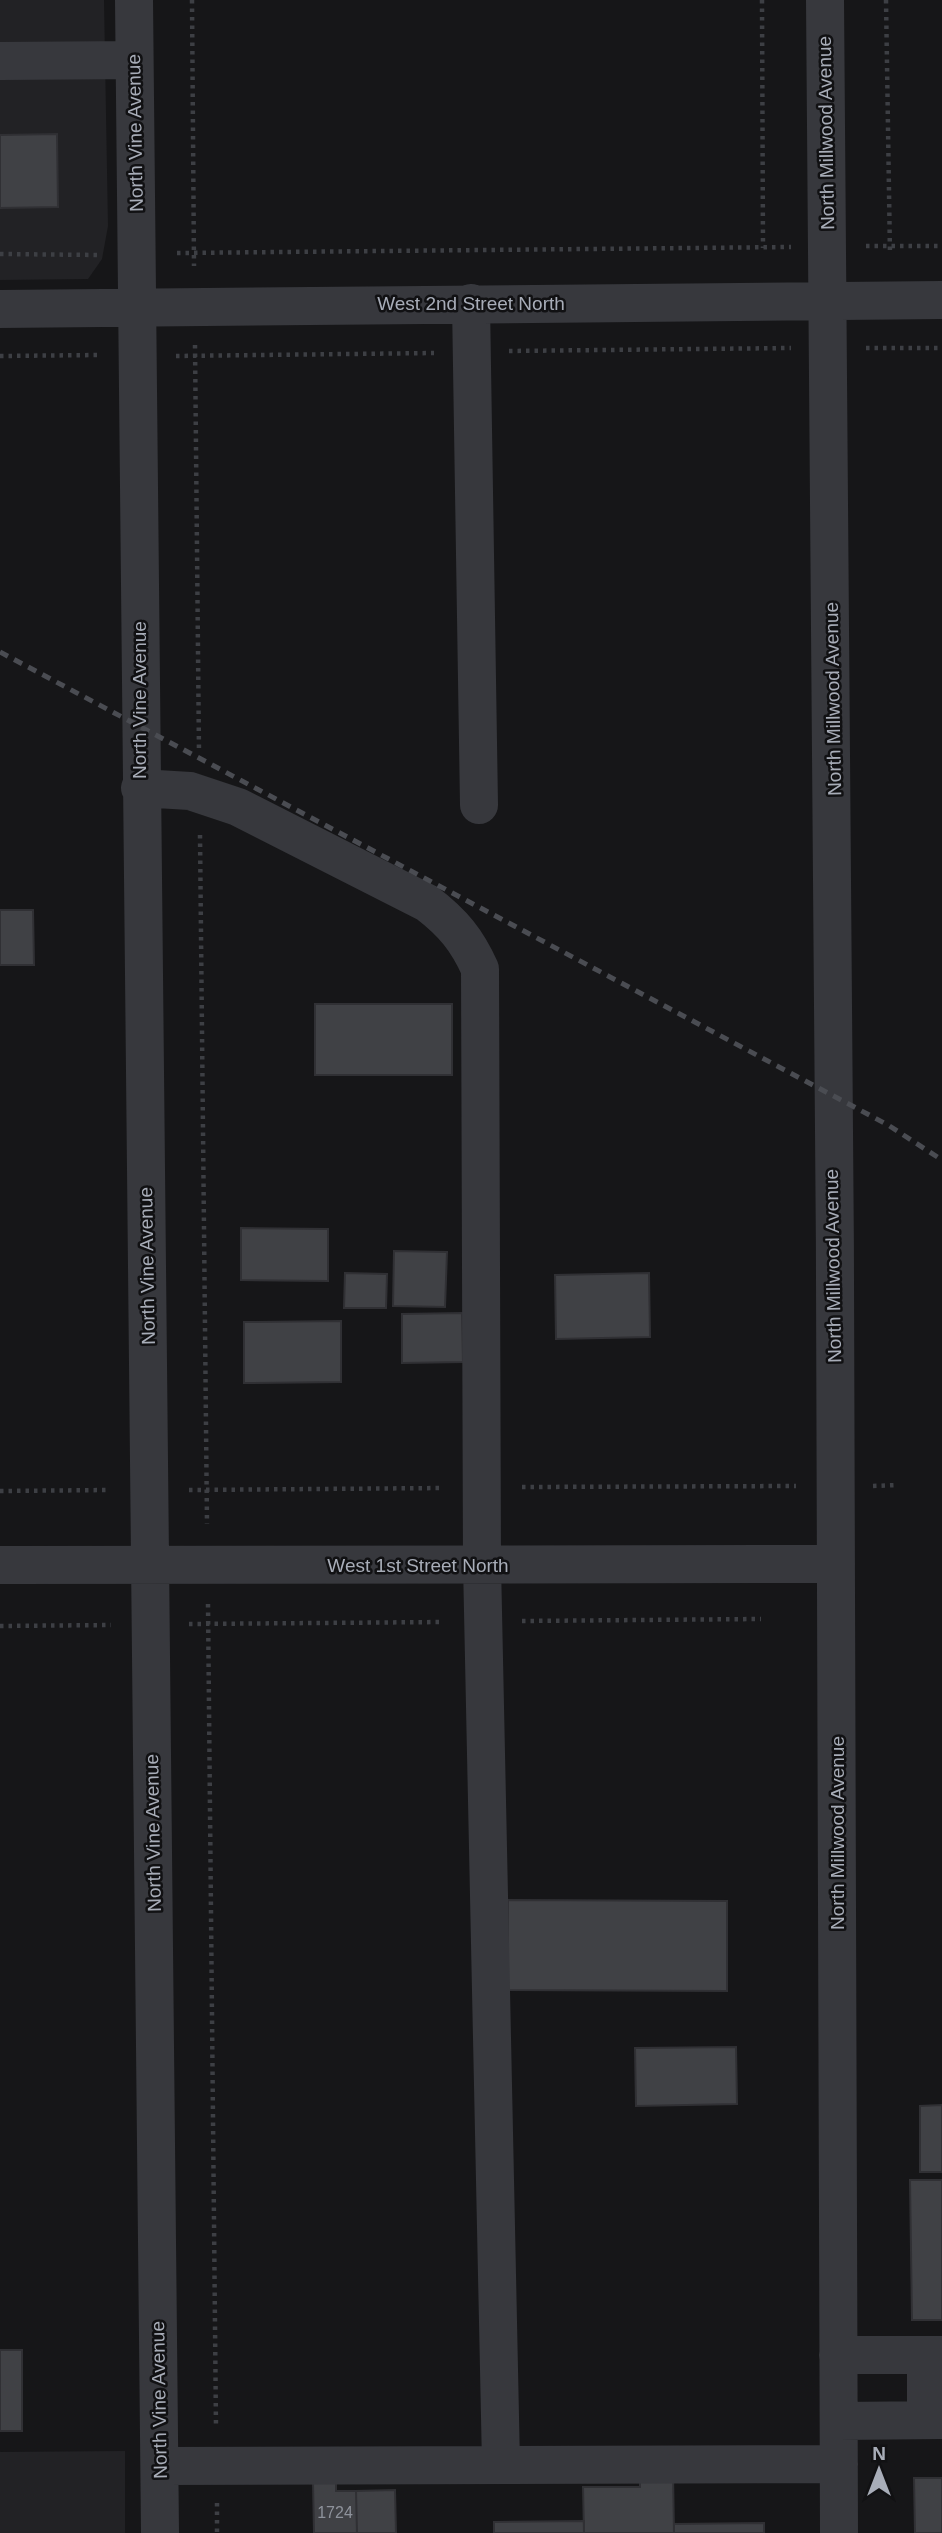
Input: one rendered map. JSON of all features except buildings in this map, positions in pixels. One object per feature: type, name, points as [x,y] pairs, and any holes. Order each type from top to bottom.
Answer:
[{"type":"street","name":"North Vine Avenue","points":[[134,0],[160,2533]]},
{"type":"street","name":"North Millwood Avenue","points":[[825,0],[836,1564],[839,2533]]},
{"type":"street","points":[[0,61],[134,60]]},
{"type":"street","name":"West 2nd Street North","points":[[0,309],[942,300]]},
{"type":"street","points":[[471,303],[480,805]]},
{"type":"street","points":[[140,788],[200,794],[238,807],[427,903],[453,922],[468,942],[480,969],[482,1564],[500,2464]]},
{"type":"street","name":"West 1st Street North","points":[[0,1565],[836,1564]]},
{"type":"street","points":[[838,2355],[934,2355],[934,2420],[839,2421]]},
{"type":"street","points":[[160,2466],[839,2464]]},
{"type":"path","points":[[192,0],[194,266]]},
{"type":"path","points":[[762,0],[764,247]]},
{"type":"path","points":[[886,0],[890,255]]},
{"type":"path","points":[[177,254],[942,246]]},
{"type":"path","points":[[0,254],[106,255]]},
{"type":"path","points":[[195,334],[207,1524]]},
{"type":"path","points":[[173,356],[942,348]]},
{"type":"path","points":[[0,356],[106,355]]},
{"type":"path","points":[[0,1492],[118,1490]]},
{"type":"path","points":[[208,1596],[217,2533]]},
{"type":"path","points":[[0,1626],[118,1625]]},
{"type":"shaded area","points":[[0,0],[104,0],[108,226],[102,259],[88,279],[0,280]]},
{"type":"shaded area","points":[[125,2451],[125,2533],[0,2533],[0,2452]]},
{"type":"railway","points":[[0,652],[888,1125],[942,1160]]}]
